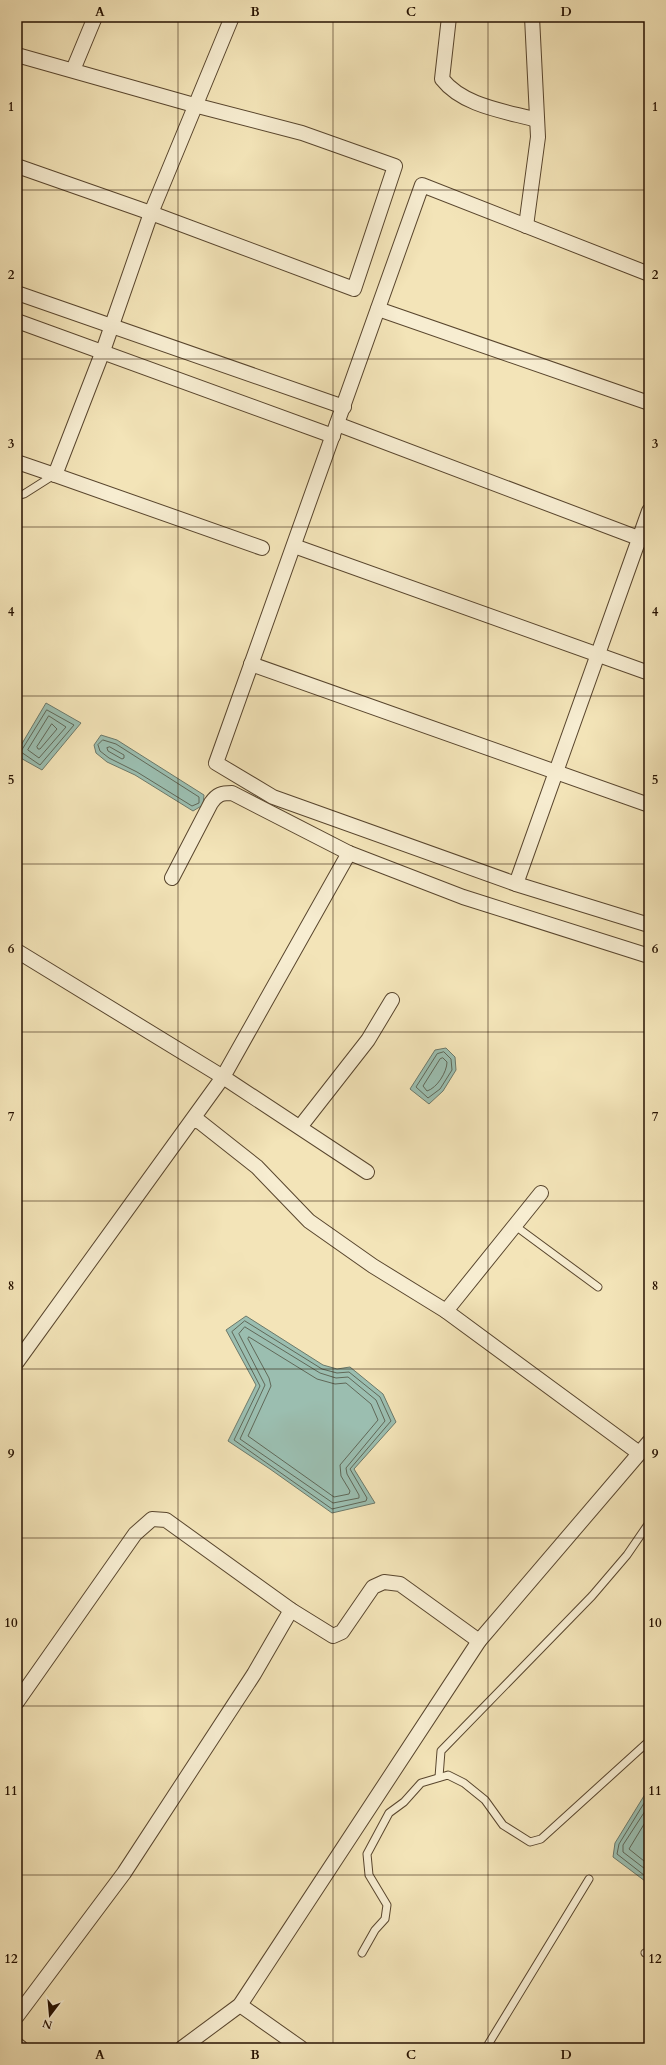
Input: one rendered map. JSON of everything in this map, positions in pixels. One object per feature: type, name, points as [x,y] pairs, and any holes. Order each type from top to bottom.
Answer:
[{"type":"street","points":[[73,70],[95,17]]},
{"type":"street","points":[[55,475],[103,351],[151,213],[194,105],[232,17]]},
{"type":"street","points":[[449,17],[442,79],[449,88],[471,101],[537,120]]},
{"type":"street","points":[[526,226],[538,137],[532,17]]},
{"type":"street","points":[[17,56],[73,70],[194,105],[302,132],[395,166],[354,289],[151,213],[17,166]]},
{"type":"street","points":[[649,274],[422,185],[216,763],[273,797],[516,884],[649,924]]},
{"type":"street","points":[[17,293],[344,407]]},
{"type":"street","points":[[378,309],[649,404]]},
{"type":"street","points":[[17,320],[335,430],[644,540]]},
{"type":"street","points":[[17,462],[262,548]]},
{"type":"street","points":[[516,884],[598,655],[644,540],[649,511]]},
{"type":"street","points":[[294,546],[649,673]]},
{"type":"street","points":[[251,664],[555,773],[649,805]]},
{"type":"street","points":[[172,878],[211,803],[217,795],[232,793],[349,853],[464,897],[649,956]]},
{"type":"street","points":[[17,1362],[223,1077],[349,853]]},
{"type":"street","points":[[17,951],[223,1077],[367,1172]]},
{"type":"street","points":[[300,1127],[368,1040],[392,1000]]},
{"type":"street","points":[[193,1120],[200,1122],[257,1167],[309,1222],[373,1266],[446,1311],[639,1453]]},
{"type":"street","points":[[446,1311],[541,1193]]},
{"type":"street","points":[[182,2048],[240,2005],[479,1641],[649,1442]]},
{"type":"street","points":[[17,1702],[135,1534],[152,1519],[166,1520],[291,1610],[333,1636],[342,1632],[373,1587],[384,1582],[400,1584],[479,1641]]},
{"type":"street","points":[[17,2016],[124,1873],[254,1674],[291,1610]]},
{"type":"street","points":[[240,2005],[301,2048]]},
{"type":"street","points":[[17,2045],[21,2048]]},
{"type":"lane","points":[[17,496],[24,494],[55,475]]},
{"type":"lane","points":[[514,1225],[598,1287]]},
{"type":"lane","points":[[439,1777],[441,1751],[592,1596],[627,1555],[649,1523]]},
{"type":"lane","points":[[362,1953],[375,1930],[385,1919],[387,1906],[369,1875],[367,1854],[389,1813],[404,1802],[421,1782],[448,1775],[464,1783],[485,1800],[503,1825],[530,1842],[541,1839],[649,1741]]},
{"type":"lane","points":[[486,2048],[589,1879]]},
{"type":"water","points":[[46,703],[81,723],[42,770],[17,756],[17,752]]},
{"type":"water","points":[[101,735],[117,740],[204,795],[203,805],[193,811],[135,775],[107,762],[96,753],[94,745]]},
{"type":"water","points":[[446,1048],[455,1057],[456,1070],[443,1091],[429,1104],[410,1089],[435,1050]]},
{"type":"water","points":[[246,1316],[323,1365],[337,1369],[350,1367],[383,1394],[396,1422],[354,1469],[375,1503],[332,1513],[228,1441],[256,1385],[226,1330]]},
{"type":"water","points":[[647,1791],[649,1792],[649,1884],[613,1857],[615,1843]]}]
